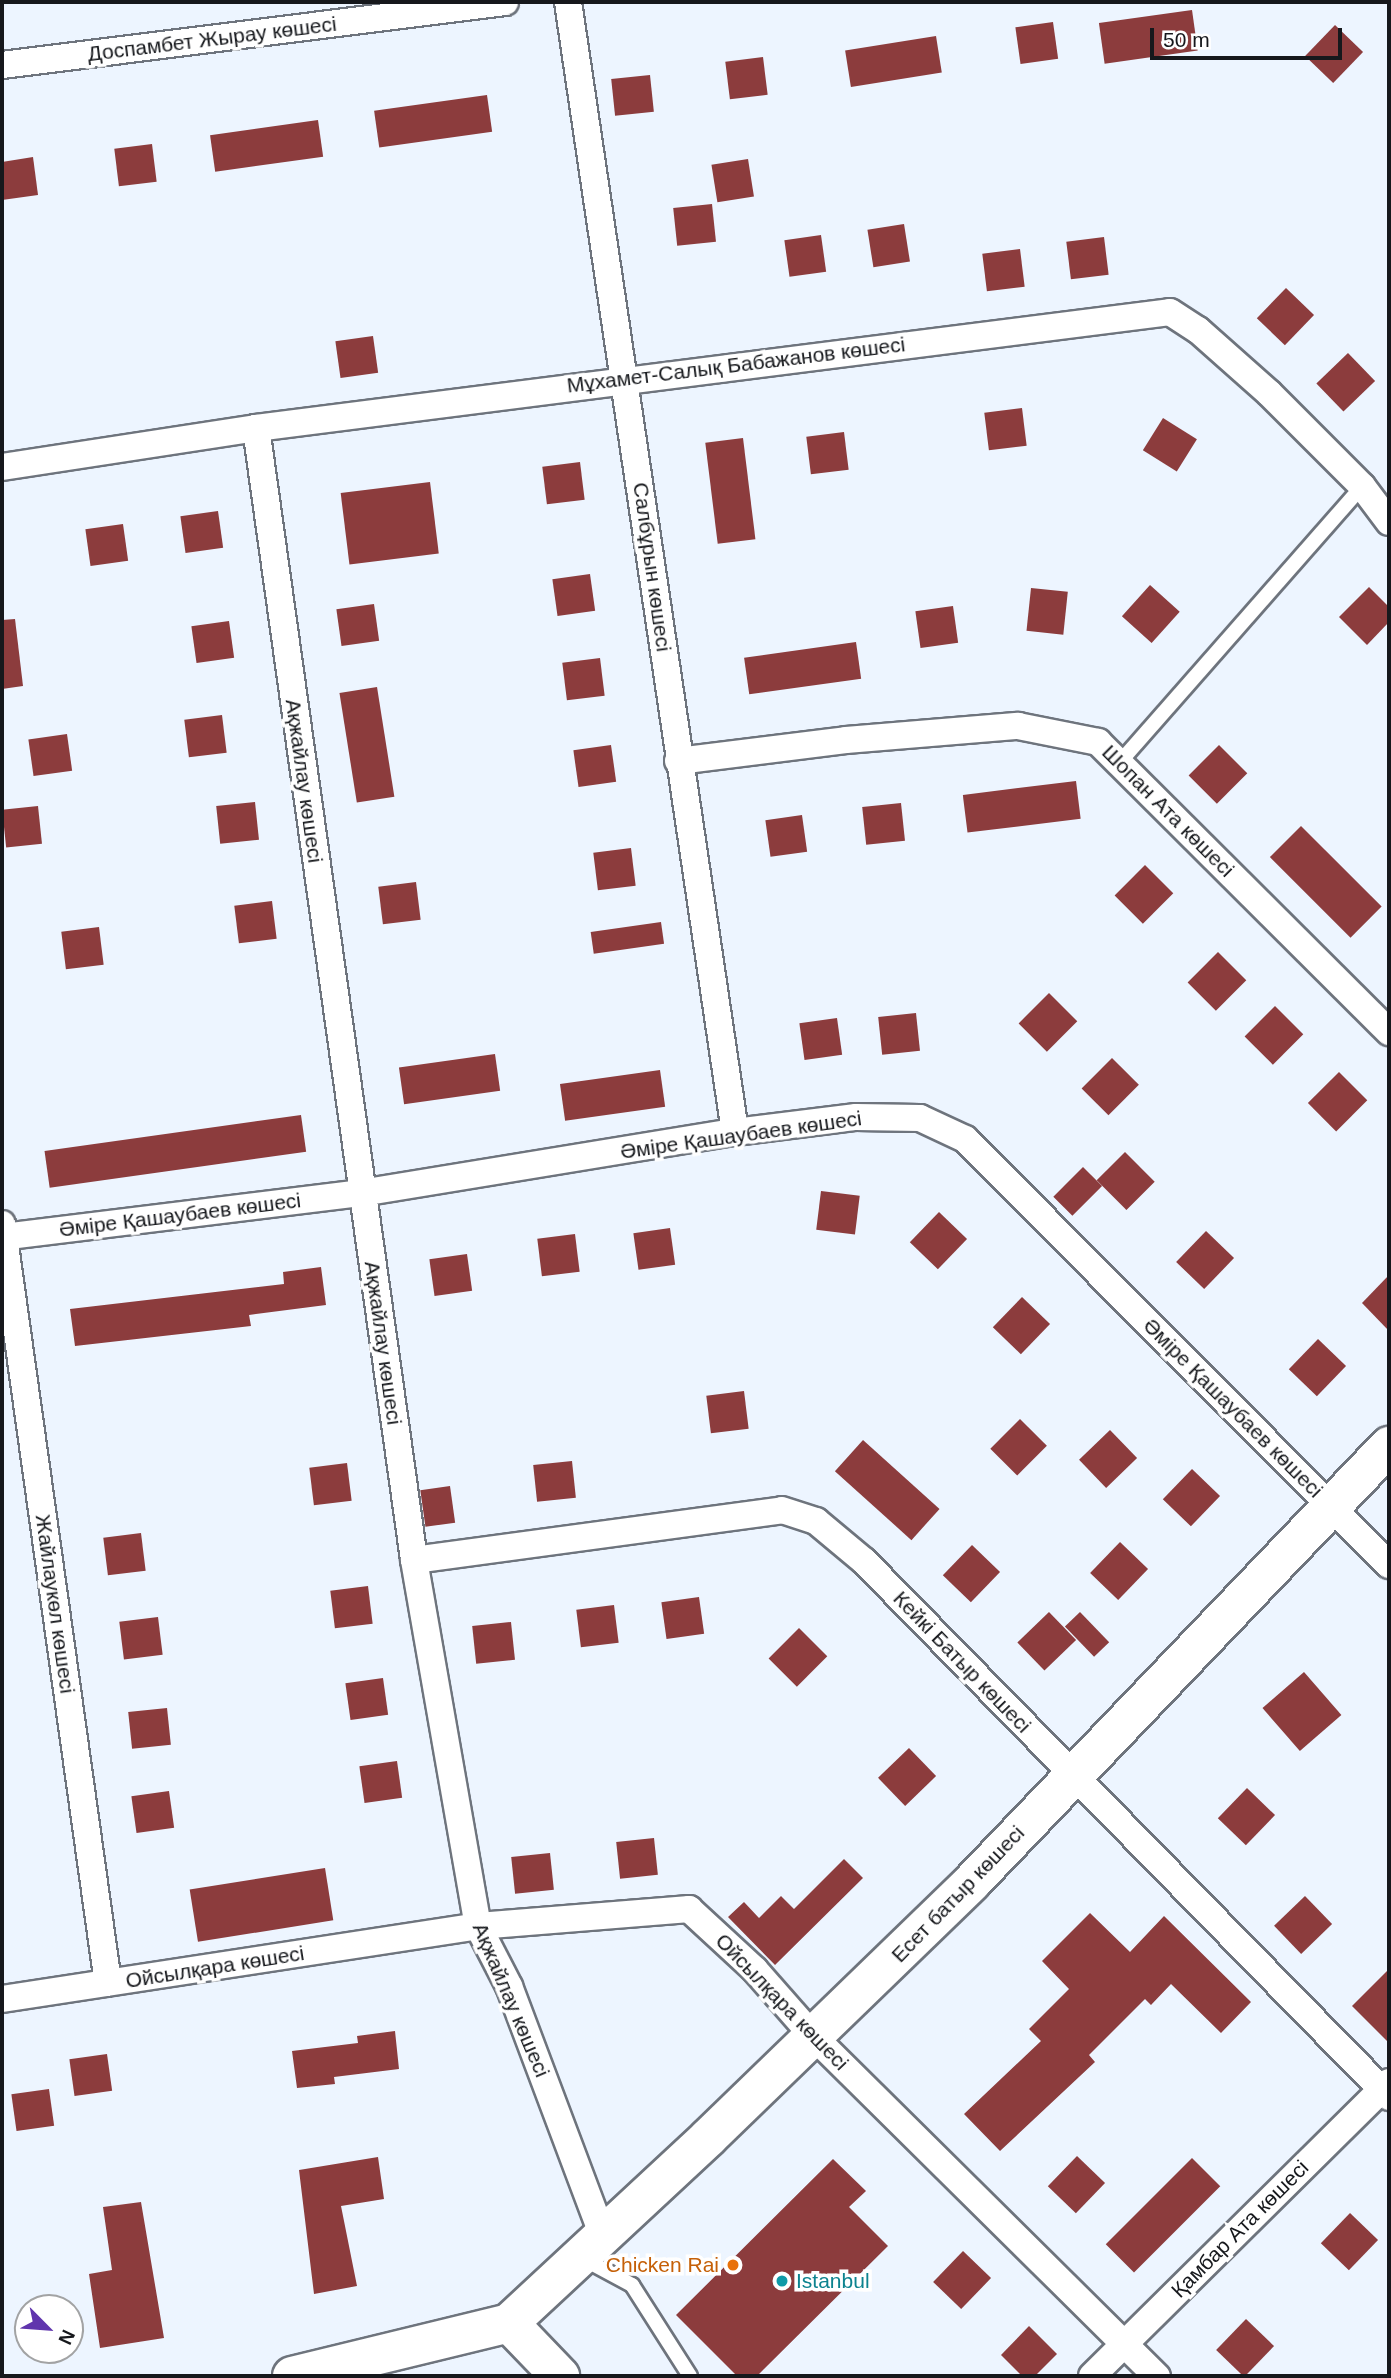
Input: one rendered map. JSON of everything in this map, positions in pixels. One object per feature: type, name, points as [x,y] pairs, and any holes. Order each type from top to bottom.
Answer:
[{"type":"street","name":"Доспамбет Жырау көшесі","points":[[2,65],[505,2]]},
{"type":"street","name":"Салбұрын көшесі","points":[[568,2],[626,379],[678,761],[735,1132]]},
{"type":"street","name":"Мұхамет-Салық Бабажанов көшесі","points":[[2,467],[256,428],[1170,312],[1198,330],[1269,393],[1362,486],[1389,522]]},
{"type":"street","name":"Ақжайлау көшесі","points":[[256,428],[414,1560],[478,1926],[509,1986],[591,2245]]},
{"type":"street","name":"Шопан Ата көшесі","points":[[678,761],[1018,726],[1098,741],[1389,1032]]},
{"type":"street","name":"Әміре Қашаубаев көшесі","points":[[2,1232],[361,1193],[735,1132],[856,1117],[920,1118],[965,1139],[1389,1565]]},
{"type":"street","name":"Жайлаукөл көшесі","points":[[2,1232],[108,1983]]},
{"type":"street","name":"Есет батыр көшесі","points":[[509,2323],[971,1883],[1389,1446]]},
{"type":"street","name":"Кейкі Батыр көшесі","points":[[414,1560],[782,1510],[816,1521],[864,1561],[1072,1775],[1387,2089]]},
{"type":"street","name":"Ойсылқара көшесі","points":[[2,1999],[478,1926],[688,1909],[755,1970],[813,2036],[1157,2376]]},
{"type":"street","name":"Қамбар Ата көшесі","points":[[1092,2376],[1387,2089]]},
{"type":"street","points":[[292,2376],[509,2323],[561,2376]]},
{"type":"lane","points":[[1119,763],[1362,486]]},
{"type":"lane","points":[[591,2245],[632,2286],[690,2376]]},
{"type":"building","points":[[1192,10],[1198,51],[1105,64],[1099,23]]},
{"type":"building","points":[[1053,22],[1058,59],[1021,64],[1015,27]]},
{"type":"building","points":[[1335,25],[1363,52],[1333,83],[1305,56]]},
{"type":"building","points":[[936,36],[942,73],[851,87],[845,50]]},
{"type":"building","points":[[763,57],[768,95],[730,99],[725,62]]},
{"type":"building","points":[[650,75],[654,112],[615,116],[611,79]]},
{"type":"building","points":[[487,95],[492,132],[379,148],[374,111]]},
{"type":"building","points":[[318,120],[323,157],[215,172],[210,135]]},
{"type":"building","points":[[152,144],[157,182],[119,186],[114,149]]},
{"type":"building","points":[[33,157],[38,195],[2,200],[2,162]]},
{"type":"building","points":[[748,159],[754,197],[717,202],[711,165]]},
{"type":"building","points":[[712,204],[716,242],[677,246],[673,208]]},
{"type":"building","points":[[904,224],[910,262],[873,267],[867,230]]},
{"type":"building","points":[[821,235],[826,272],[790,277],[784,240]]},
{"type":"building","points":[[1104,237],[1109,275],[1071,279],[1066,242]]},
{"type":"building","points":[[1020,249],[1025,287],[987,291],[982,254]]},
{"type":"building","points":[[1286,288],[1314,315],[1285,345],[1257,318]]},
{"type":"building","points":[[373,336],[378,373],[341,378],[335,341]]},
{"type":"building","points":[[1348,353],[1375,381],[1343,412],[1316,384]]},
{"type":"building","points":[[1022,408],[1027,446],[989,450],[984,413]]},
{"type":"building","points":[[1163,418],[1197,439],[1177,471],[1143,450]]},
{"type":"building","points":[[844,432],[849,470],[811,474],[806,437]]},
{"type":"building","points":[[743,438],[755,539],[718,544],[705,443]]},
{"type":"building","points":[[580,462],[585,500],[547,504],[542,467]]},
{"type":"building","points":[[430,482],[439,553],[349,564],[341,493]]},
{"type":"building","points":[[218,511],[223,548],[186,553],[180,516]]},
{"type":"building","points":[[123,524],[128,561],[91,566],[85,529]]},
{"type":"building","points":[[590,574],[595,611],[558,616],[552,579]]},
{"type":"building","points":[[1150,585],[1180,612],[1152,643],[1122,616]]},
{"type":"building","points":[[1369,587],[1389,607],[1389,622],[1367,645],[1339,617]]},
{"type":"building","points":[[1031,588],[1068,592],[1063,635],[1027,631]]},
{"type":"building","points":[[374,604],[379,641],[342,646],[336,609]]},
{"type":"building","points":[[953,606],[958,643],[921,648],[915,611]]},
{"type":"building","points":[[15,619],[23,686],[2,689],[2,620]]},
{"type":"building","points":[[229,621],[234,658],[197,663],[191,626]]},
{"type":"building","points":[[856,642],[861,679],[749,694],[744,658]]},
{"type":"building","points":[[600,658],[605,696],[567,700],[562,663]]},
{"type":"building","points":[[377,687],[394,797],[357,803],[339,693]]},
{"type":"building","points":[[222,715],[227,753],[189,757],[184,720]]},
{"type":"building","points":[[67,734],[72,771],[34,776],[28,739]]},
{"type":"building","points":[[611,745],[616,782],[579,787],[573,750]]},
{"type":"building","points":[[1219,745],[1247,773],[1217,804],[1189,775]]},
{"type":"building","points":[[1076,781],[1081,819],[967,833],[963,795]]},
{"type":"building","points":[[255,802],[259,840],[220,844],[216,806]]},
{"type":"building","points":[[901,803],[905,841],[866,845],[862,807]]},
{"type":"building","points":[[38,806],[42,844],[6,848],[2,810]]},
{"type":"building","points":[[802,815],[807,852],[771,857],[765,820]]},
{"type":"building","points":[[1301,826],[1382,907],[1350,938],[1270,857]]},
{"type":"building","points":[[631,848],[636,886],[598,890],[593,853]]},
{"type":"building","points":[[1145,865],[1173,893],[1143,924],[1115,895]]},
{"type":"building","points":[[416,882],[421,920],[383,924],[378,887]]},
{"type":"building","points":[[272,901],[277,939],[239,943],[234,906]]},
{"type":"building","points":[[661,922],[664,944],[594,954],[591,932]]},
{"type":"building","points":[[99,927],[104,965],[66,969],[61,932]]},
{"type":"building","points":[[1218,952],[1246,980],[1216,1011],[1188,982]]},
{"type":"building","points":[[1049,993],[1077,1021],[1047,1052],[1019,1023]]},
{"type":"building","points":[[1275,1006],[1303,1034],[1273,1065],[1245,1036]]},
{"type":"building","points":[[916,1013],[920,1051],[882,1055],[878,1017]]},
{"type":"building","points":[[837,1018],[842,1055],[805,1060],[799,1023]]},
{"type":"building","points":[[495,1054],[500,1091],[404,1104],[399,1067]]},
{"type":"building","points":[[1112,1058],[1139,1085],[1108,1115],[1082,1088]]},
{"type":"building","points":[[660,1070],[665,1107],[565,1121],[560,1084]]},
{"type":"building","points":[[1339,1072],[1367,1100],[1336,1131],[1308,1103]]},
{"type":"building","points":[[301,1115],[306,1152],[50,1188],[45,1151]]},
{"type":"building","points":[[1125,1152],[1155,1182],[1126,1210],[1097,1180]]},
{"type":"building","points":[[1083,1167],[1102,1186],[1072,1216],[1053,1197]]},
{"type":"building","points":[[821,1191],[860,1196],[855,1234],[816,1230]]},
{"type":"building","points":[[939,1212],[967,1239],[938,1269],[910,1242]]},
{"type":"building","points":[[670,1228],[675,1265],[639,1270],[633,1233]]},
{"type":"building","points":[[1206,1231],[1234,1258],[1204,1289],[1176,1262]]},
{"type":"building","points":[[575,1234],[580,1272],[542,1276],[537,1239]]},
{"type":"building","points":[[467,1254],[472,1291],[435,1296],[429,1259]]},
{"type":"building","points":[[321,1267],[326,1305],[249,1315],[251,1326],[75,1346],[70,1309],[284,1284],[283,1272]]},
{"type":"building","points":[[1389,1275],[1389,1331],[1362,1303]]},
{"type":"building","points":[[1022,1297],[1050,1324],[1021,1354],[993,1327]]},
{"type":"building","points":[[1318,1339],[1346,1366],[1317,1396],[1289,1369]]},
{"type":"building","points":[[744,1391],[749,1429],[711,1433],[706,1396]]},
{"type":"building","points":[[1020,1419],[1047,1446],[1017,1476],[990,1449]]},
{"type":"building","points":[[1110,1430],[1137,1458],[1106,1488],[1079,1460]]},
{"type":"building","points":[[863,1440],[940,1509],[911,1540],[835,1471]]},
{"type":"building","points":[[572,1461],[576,1498],[537,1502],[533,1465]]},
{"type":"building","points":[[347,1463],[352,1501],[314,1505],[309,1468]]},
{"type":"building","points":[[1192,1469],[1220,1496],[1191,1526],[1163,1499]]},
{"type":"building","points":[[450,1486],[455,1523],[425,1527],[420,1490]]},
{"type":"building","points":[[141,1533],[146,1571],[108,1575],[103,1538]]},
{"type":"building","points":[[1120,1542],[1148,1569],[1118,1600],[1090,1573]]},
{"type":"building","points":[[972,1545],[1000,1572],[971,1602],[943,1575]]},
{"type":"building","points":[[368,1586],[373,1624],[335,1628],[330,1591]]},
{"type":"building","points":[[699,1597],[704,1634],[667,1639],[661,1602]]},
{"type":"building","points":[[614,1605],[619,1643],[581,1647],[576,1610]]},
{"type":"building","points":[[1049,1612],[1076,1640],[1044,1671],[1017,1643]]},
{"type":"building","points":[[1080,1612],[1109,1642],[1094,1657],[1065,1627]]},
{"type":"building","points":[[158,1617],[163,1655],[124,1659],[119,1622]]},
{"type":"building","points":[[511,1622],[515,1660],[476,1664],[472,1626]]},
{"type":"building","points":[[799,1628],[827,1656],[797,1687],[769,1658]]},
{"type":"building","points":[[1304,1672],[1341,1715],[1300,1751],[1262,1708]]},
{"type":"building","points":[[383,1678],[388,1715],[351,1720],[345,1683]]},
{"type":"building","points":[[167,1708],[171,1745],[132,1749],[128,1712]]},
{"type":"building","points":[[909,1748],[936,1776],[905,1806],[878,1778]]},
{"type":"building","points":[[397,1761],[402,1798],[365,1803],[359,1766]]},
{"type":"building","points":[[1247,1788],[1275,1815],[1246,1845],[1218,1818]]},
{"type":"building","points":[[169,1791],[174,1828],[137,1833],[131,1796]]},
{"type":"building","points":[[654,1838],[658,1875],[620,1879],[616,1842]]},
{"type":"building","points":[[550,1853],[554,1890],[515,1894],[511,1857]]},
{"type":"building","points":[[844,1859],[863,1878],[775,1965],[728,1917],[744,1902],[759,1918],[781,1896],[794,1909]]},
{"type":"building","points":[[325,1868],[333,1920],[198,1942],[190,1889]]},
{"type":"building","points":[[1305,1896],[1332,1924],[1301,1954],[1274,1926]]},
{"type":"building","points":[[1090,1913],[1130,1952],[1164,1916],[1251,2002],[1221,2033],[1171,1984],[1151,2005],[1145,1999],[1089,2055],[1095,2062],[1000,2151],[964,2114],[1041,2041],[1029,2029],[1069,1989],[1042,1961]]},
{"type":"building","points":[[1389,1969],[1389,2043],[1352,2006]]},
{"type":"building","points":[[395,2031],[399,2069],[334,2077],[335,2084],[297,2088],[292,2051],[358,2043],[357,2036]]},
{"type":"building","points":[[107,2054],[112,2091],[75,2096],[69,2059]]},
{"type":"building","points":[[49,2089],[54,2126],[17,2131],[11,2094]]},
{"type":"building","points":[[1077,2156],[1105,2183],[1076,2213],[1048,2186]]},
{"type":"building","points":[[378,2157],[384,2199],[341,2206],[357,2286],[314,2294],[299,2170]]},
{"type":"building","points":[[1192,2158],[1220,2186],[1134,2273],[1106,2244]]},
{"type":"building","name":"Istanbul","points":[[833,2159],[866,2191],[849,2207],[888,2246],[757,2376],[737,2376],[676,2315]]},
{"type":"building","points":[[141,2202],[164,2338],[100,2348],[89,2274],[112,2270],[103,2207]]},
{"type":"building","points":[[1350,2213],[1378,2240],[1349,2270],[1321,2243]]},
{"type":"building","points":[[963,2251],[991,2278],[961,2309],[933,2282]]},
{"type":"building","points":[[1246,2319],[1274,2346],[1245,2376],[1216,2350]]},
{"type":"building","points":[[1029,2326],[1057,2354],[1035,2376],[1022,2376],[1001,2355]]},
{"type":"place","name":"Chicken Rai","points":[[733,2265]]},
{"type":"place","name":"Istanbul","points":[[782,2281]]}]
